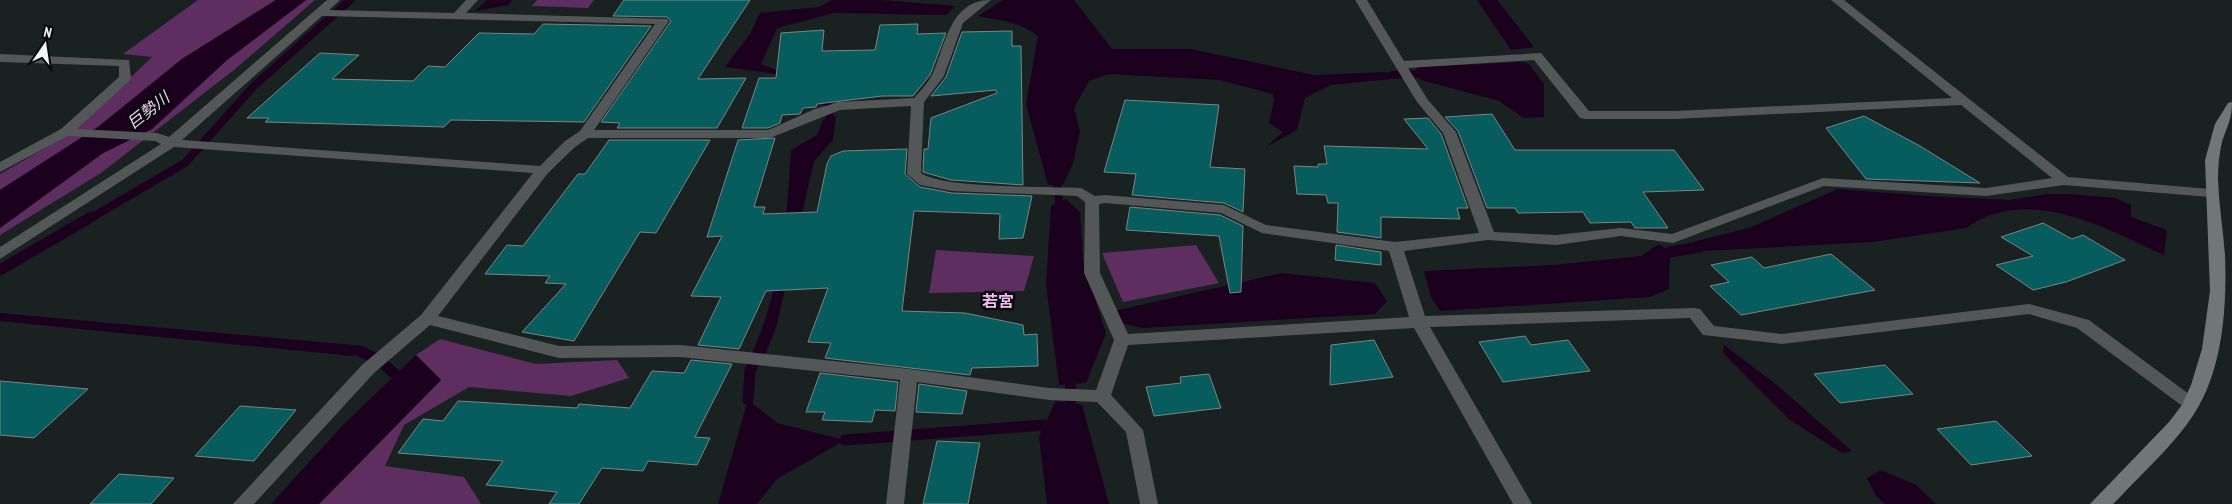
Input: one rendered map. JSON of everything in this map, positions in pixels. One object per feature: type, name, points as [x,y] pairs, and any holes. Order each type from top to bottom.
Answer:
[{"type":"street","points":[[0,254],[171,143],[334,0]]},
{"type":"street","points":[[456,16],[472,0]]},
{"type":"street","points":[[985,0],[958,22],[938,76],[918,102],[914,174],[925,182],[952,187],[1043,190],[1105,199],[1224,209],[1262,229],[1395,247],[1488,236],[1556,240],[1621,232],[1673,239],[1823,182],[1986,192],[2064,180],[2210,193]]},
{"type":"street","points":[[1360,0],[1423,102],[1450,132],[1488,236]]},
{"type":"street","points":[[1836,0],[2064,180]]},
{"type":"street","points":[[242,504],[368,369],[427,319],[543,170],[570,144],[585,134],[663,21],[318,13]]},
{"type":"street","points":[[1400,67],[1537,56],[1586,115],[1675,115],[1964,101]]},
{"type":"street","points":[[0,58],[126,63],[125,78],[66,132],[0,168]]},
{"type":"street","points":[[585,134],[770,134],[820,112],[839,106],[918,102]]},
{"type":"street","points":[[2100,504],[2148,456],[2191,404],[2206,362],[2215,316],[2217,254],[2210,193],[2213,148],[2223,119],[2232,106]]},
{"type":"street","points":[[66,132],[158,137],[171,143],[543,170]]},
{"type":"street","points":[[1086,196],[1092,273],[1119,335],[1102,396]]},
{"type":"street","points":[[1395,247],[1419,322],[1523,504]]},
{"type":"street","points":[[1119,335],[1419,322],[1694,313],[1709,331],[1782,339],[2029,309],[2083,324],[2191,404]]},
{"type":"street","points":[[427,319],[559,352],[680,351],[775,363],[910,375],[1049,394],[1102,396],[1134,430],[1150,504]]},
{"type":"street","points":[[895,504],[910,375]]},
{"type":"shaded area","points":[[198,0],[276,0],[182,59],[98,127],[0,190],[0,174],[74,132],[152,57],[123,54]]},
{"type":"shaded area","points":[[306,0],[315,0],[234,70],[101,173],[0,235],[0,228],[103,153],[152,129],[227,60]]},
{"type":"shaded area","points":[[537,0],[594,0],[588,8],[532,6]]},
{"type":"shaded area","points":[[1196,245],[1219,283],[1123,302],[1102,253]]},
{"type":"shaded area","points":[[936,250],[1034,256],[1024,291],[929,293]]},
{"type":"shaded area","points":[[440,339],[536,364],[617,360],[629,378],[571,396],[469,387],[404,425],[385,466],[464,477],[481,504],[319,504],[441,380],[416,355]]},
{"type":"water","name":"巨勢川","points":[[276,0],[306,0],[227,60],[152,129],[103,153],[0,228],[0,190],[98,127],[182,59]]},
{"type":"water","points":[[487,0],[512,0],[508,5],[475,11]]},
{"type":"water","points":[[832,0],[882,0],[955,6],[946,15],[834,13],[777,28],[761,64],[791,76],[725,67],[750,34],[760,13],[819,7]]},
{"type":"water","points":[[1003,0],[1074,0],[1112,49],[1191,49],[1314,75],[1387,72],[1393,75],[1391,79],[1331,85],[1305,98],[1297,130],[1266,147],[1283,132],[1269,123],[1274,100],[1273,94],[1219,80],[1109,74],[1089,81],[1074,108],[1080,131],[1073,163],[1063,185],[1048,185],[1026,104],[1038,36],[1016,24],[978,16]]},
{"type":"water","points":[[1477,0],[1497,0],[1534,47],[1511,50]]},
{"type":"water","points":[[1523,62],[1529,64],[1544,84],[1544,117],[1524,118],[1499,101],[1421,80],[1416,74],[1417,67]]},
{"type":"water","points":[[836,116],[833,140],[814,161],[776,328],[765,355],[752,353],[770,304],[781,253],[785,228],[791,150],[817,135],[823,120]]},
{"type":"water","points":[[1838,189],[2009,200],[2048,194],[2115,198],[2131,205],[2131,217],[2167,230],[2164,255],[2092,223],[2041,210],[2015,210],[1990,215],[1966,228],[1873,242],[1705,251],[1693,242],[1749,228]]},
{"type":"water","points":[[1066,199],[1080,212],[1083,262],[1106,333],[1086,383],[1059,385],[1046,284],[1051,206]]},
{"type":"water","points":[[1659,244],[1670,252],[1669,289],[1650,297],[1440,311],[1431,297],[1424,271],[1554,265],[1641,256]]},
{"type":"water","points":[[1282,273],[1375,283],[1387,301],[1375,314],[1143,328],[1120,323],[1114,311]]},
{"type":"water","points":[[0,313],[364,346],[353,356],[0,321]]},
{"type":"water","points":[[1724,345],[1777,385],[1852,451],[1842,453],[1790,420],[1723,353]]},
{"type":"water","points":[[416,355],[441,380],[319,504],[271,504],[343,425]]},
{"type":"water","points":[[748,400],[777,423],[845,440],[777,479],[757,504],[718,504]]},
{"type":"water","points":[[1056,401],[1082,405],[1109,504],[1047,504],[1039,436]]},
{"type":"water","points":[[1881,470],[1916,485],[1936,504],[1885,504],[1876,496],[1867,478]]},
{"type":"building","points":[[624,0],[750,0],[698,79],[746,78],[717,128],[617,128],[620,123],[601,122],[671,21],[667,17],[613,16]]},
{"type":"building","points":[[543,24],[651,26],[584,122],[451,120],[444,127],[265,122],[269,118],[247,118],[320,53],[359,55],[332,79],[413,81],[428,66],[445,67],[479,33],[534,34]]},
{"type":"building","points":[[918,24],[917,34],[946,33],[930,75],[913,96],[882,96],[817,104],[816,107],[803,108],[800,114],[782,115],[780,123],[768,128],[742,128],[759,78],[776,78],[781,33],[824,30],[822,51],[875,50],[880,25]]},
{"type":"building","points":[[1012,31],[1012,46],[1021,46],[1023,185],[951,180],[923,172],[924,149],[928,149],[931,118],[997,93],[996,90],[931,96],[946,77],[962,32]]},
{"type":"building","points":[[1125,100],[1219,105],[1210,167],[1245,169],[1243,212],[1224,203],[1132,195],[1136,174],[1104,172]]},
{"type":"building","points":[[1492,114],[1515,150],[1674,150],[1704,190],[1643,192],[1668,228],[1635,228],[1631,222],[1590,223],[1583,212],[1518,213],[1515,208],[1487,208],[1458,131],[1445,117]]},
{"type":"building","points":[[1864,116],[1920,146],[1980,183],[1866,179],[1826,128]]},
{"type":"building","points":[[1428,118],[1441,134],[1468,208],[1457,208],[1460,219],[1381,217],[1381,238],[1337,232],[1338,203],[1328,203],[1326,195],[1297,194],[1294,166],[1318,167],[1318,164],[1327,164],[1324,146],[1428,149],[1404,119]]},
{"type":"building","points":[[775,138],[754,207],[765,207],[763,214],[817,212],[827,164],[831,156],[843,151],[907,149],[905,174],[920,187],[952,193],[1032,196],[1023,238],[999,239],[1000,214],[914,211],[902,311],[965,313],[1023,325],[1024,335],[1037,334],[1038,366],[972,368],[970,375],[825,358],[831,343],[808,342],[828,288],[766,291],[739,349],[698,345],[721,297],[691,296],[722,236],[707,237],[738,140]]},
{"type":"building","points":[[609,140],[710,140],[656,233],[640,232],[574,341],[522,332],[566,284],[545,283],[550,276],[485,274],[507,245],[523,246],[578,174],[585,174]]},
{"type":"building","points":[[1130,207],[1220,215],[1243,226],[1241,292],[1230,293],[1219,236],[1126,230]]},
{"type":"building","points":[[2043,223],[2072,239],[2083,235],[2125,260],[2066,282],[2033,290],[1996,265],[2033,256],[2001,237]]},
{"type":"building","points":[[1336,245],[1381,252],[1381,265],[1335,260]]},
{"type":"building","points":[[1831,254],[1875,290],[1741,315],[1710,286],[1729,282],[1711,265],[1752,257],[1764,268]]},
{"type":"building","points":[[1525,336],[1531,345],[1568,340],[1590,371],[1503,382],[1479,342]]},
{"type":"building","points":[[1374,340],[1393,377],[1330,385],[1331,345]]},
{"type":"building","points":[[691,360],[732,364],[695,437],[710,438],[697,465],[648,461],[643,471],[602,468],[579,504],[549,504],[557,492],[486,485],[503,461],[398,453],[423,419],[443,421],[458,401],[577,408],[579,404],[630,408],[652,371],[684,373]]},
{"type":"building","points":[[1885,365],[1913,394],[1840,403],[1814,374]]},
{"type":"building","points":[[820,373],[898,382],[895,411],[875,410],[872,422],[822,420],[825,412],[806,412]]},
{"type":"building","points":[[1209,374],[1221,408],[1154,416],[1146,387],[1181,383],[1180,377]]},
{"type":"building","points":[[0,381],[88,389],[34,438],[0,435]]},
{"type":"building","points":[[919,384],[967,391],[962,414],[916,412]]},
{"type":"building","points":[[240,406],[296,410],[254,461],[195,456]]},
{"type":"building","points":[[1996,421],[2032,456],[1971,465],[1937,429]]},
{"type":"building","points":[[937,441],[980,443],[968,504],[923,504]]},
{"type":"building","points":[[119,474],[174,478],[151,504],[90,504]]},
{"type":"waterway","points":[[89,219],[185,163],[254,86],[350,0]]},
{"type":"waterway","points":[[1393,75],[1416,74]]},
{"type":"waterway","points":[[825,91],[830,118]]},
{"type":"waterway","points":[[1055,171],[1061,216]]},
{"type":"waterway","points":[[0,270],[91,217]]},
{"type":"waterway","points":[[1670,252],[1700,247]]},
{"type":"waterway","points":[[359,351],[378,359],[396,375]]},
{"type":"waterway","points":[[748,400],[750,371],[758,354]]},
{"type":"waterway","points":[[1070,370],[1071,415]]},
{"type":"waterway","points":[[845,440],[1045,425]]},
{"type":"district","name":"若宮","points":[[998,301]]}]
